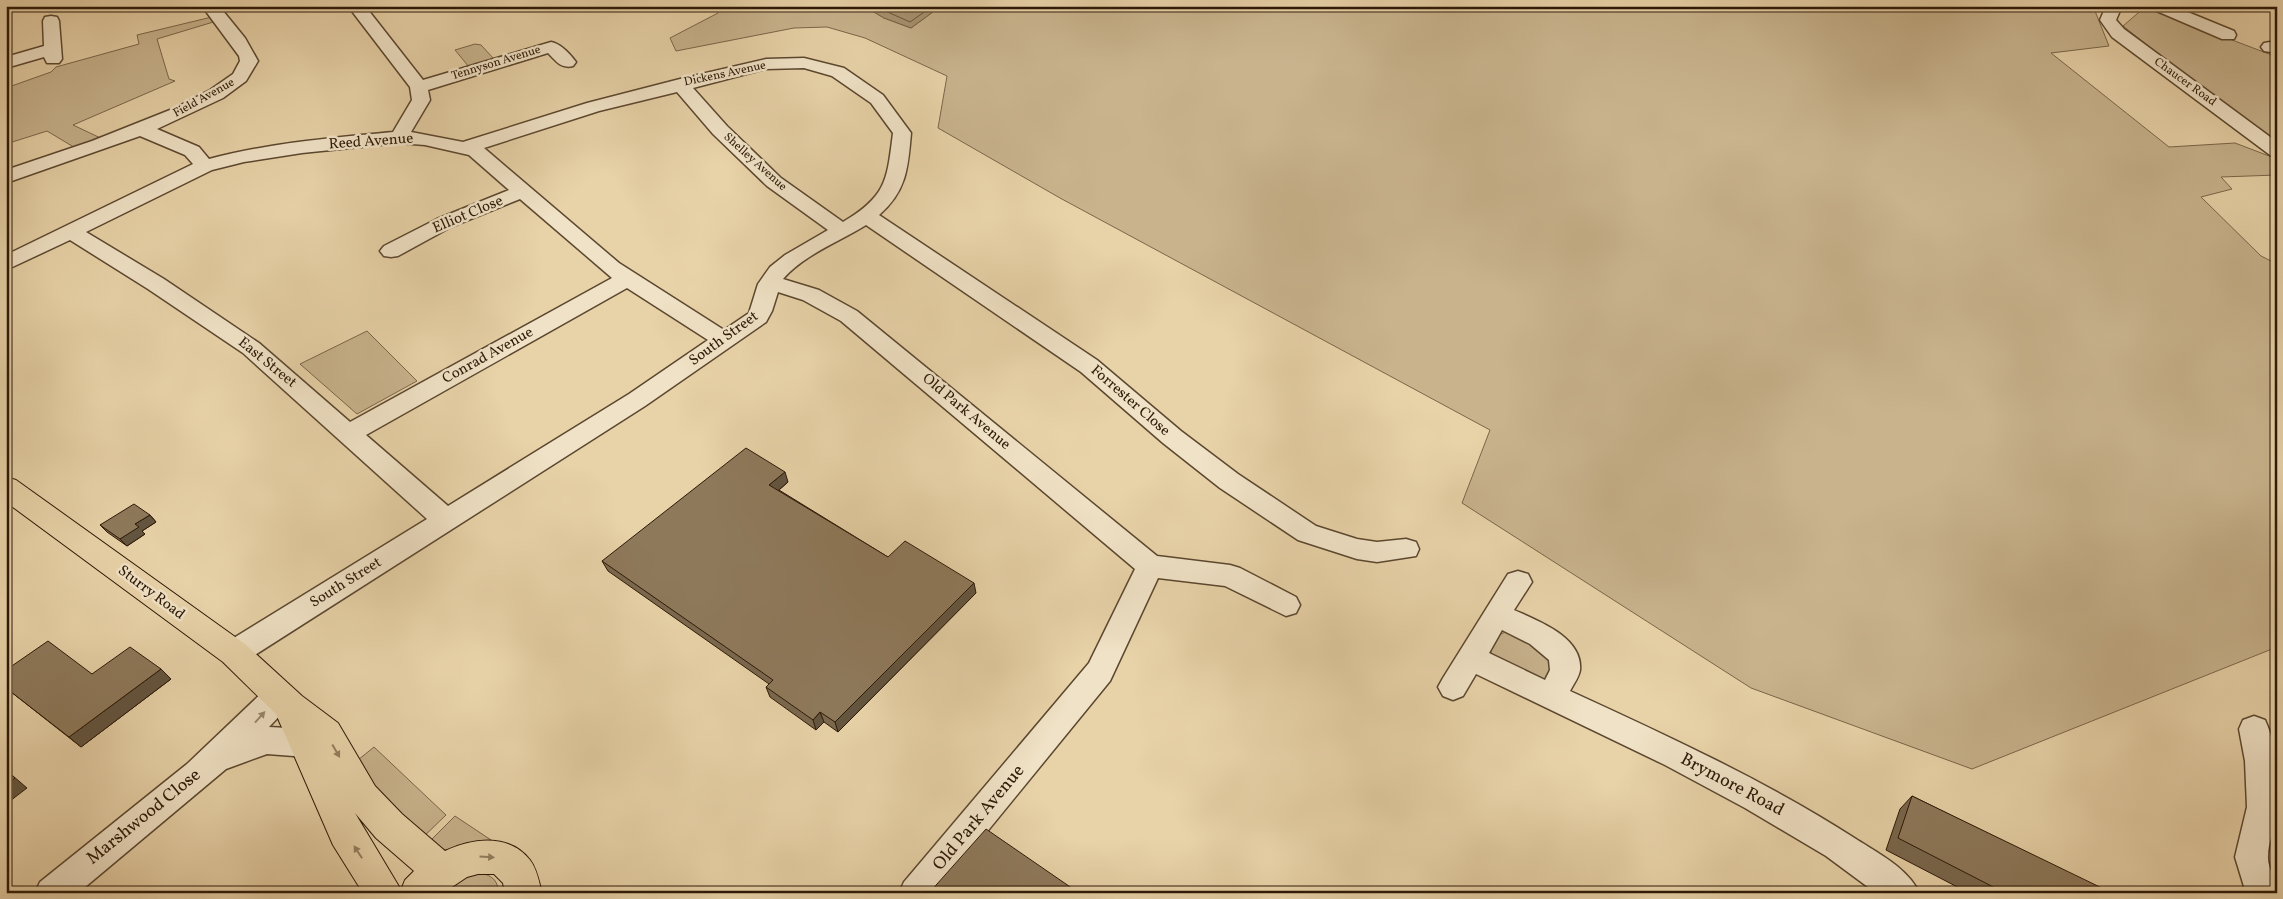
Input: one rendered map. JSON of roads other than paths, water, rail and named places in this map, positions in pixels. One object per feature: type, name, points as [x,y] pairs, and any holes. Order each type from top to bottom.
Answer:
[{"type":"highway","name":"Sturry Road","points":[[6,487],[234,653],[284,701],[326,733],[363,797],[389,826],[430,882],[472,858],[487,856],[502,859],[514,867],[522,878],[525,892]]},
{"type":"highway","name":"Sturry Road","points":[[284,701],[307,743],[346,833],[384,893]]},
{"type":"street","name":"Field Avenue","points":[[6,177],[142,130],[227,88],[241,77],[248,68],[250,60],[210,6]]},
{"type":"street","name":"Chaucer Road","points":[[2114,6],[2108,20],[2118,33],[2277,151]]},
{"type":"street","points":[[2158,6],[2228,35]]},
{"type":"street","points":[[363,8],[419,87],[421,100],[399,137]]},
{"type":"street","points":[[6,62],[52,54],[51,21]]},
{"type":"street","name":"Tennyson Avenue","points":[[419,87],[551,46],[567,62]]},
{"type":"street","name":"Dickens Avenue","points":[[467,147],[593,108],[680,84],[766,64],[804,63],[838,72],[877,99],[902,133],[897,177],[880,206],[868,216]]},
{"type":"street","name":"Shelley Avenue","points":[[680,84],[720,130],[774,182],[841,230]]},
{"type":"street","points":[[142,130],[192,151],[205,166]]},
{"type":"street","name":"Reed Avenue","points":[[6,263],[205,166],[243,156],[302,147],[399,137],[425,139],[467,147],[476,151],[626,279],[724,340]]},
{"type":"street","name":"Elliot Close","points":[[391,251],[421,246],[444,223],[523,191]]},
{"type":"street","name":"South Street","points":[[234,653],[637,400],[758,317],[763,310],[769,284],[778,272],[797,255],[868,216]]},
{"type":"street","name":"Forrester Close","points":[[868,216],[1089,366],[1172,437],[1229,481],[1308,533],[1357,549],[1377,552],[1406,549]]},
{"type":"street","name":"East Street","points":[[70,231],[156,284],[251,348],[350,433],[451,515]]},
{"type":"street","name":"Conrad Avenue","points":[[350,433],[626,279]]},
{"type":"street","name":"Old Park Avenue","points":[[769,284],[785,286],[804,292],[829,303],[849,316],[1150,566],[1100,672],[916,893]]},
{"type":"street","points":[[1150,566],[1230,576],[1286,605]]},
{"type":"street","points":[[1453,688],[1496,615],[1518,582]]},
{"type":"street","points":[[1496,615],[1539,636],[1558,648],[1566,658],[1565,670],[1551,697]]},
{"type":"street","name":"Brymore Road","points":[[1472,658],[1677,756],[1757,797],[1817,832],[1888,881],[1902,893]]},
{"type":"street","name":"Marshwood Close","points":[[52,893],[213,760],[253,724],[284,701]]},
{"type":"street","points":[[2254,729],[2269,763],[2263,808],[2250,857],[2262,893]]},
{"type":"street","name":"Marshwood Close","points":[[213,760],[267,740],[307,743]]},
{"type":"water","points":[[864,6],[941,6],[911,28],[884,18]]}]
